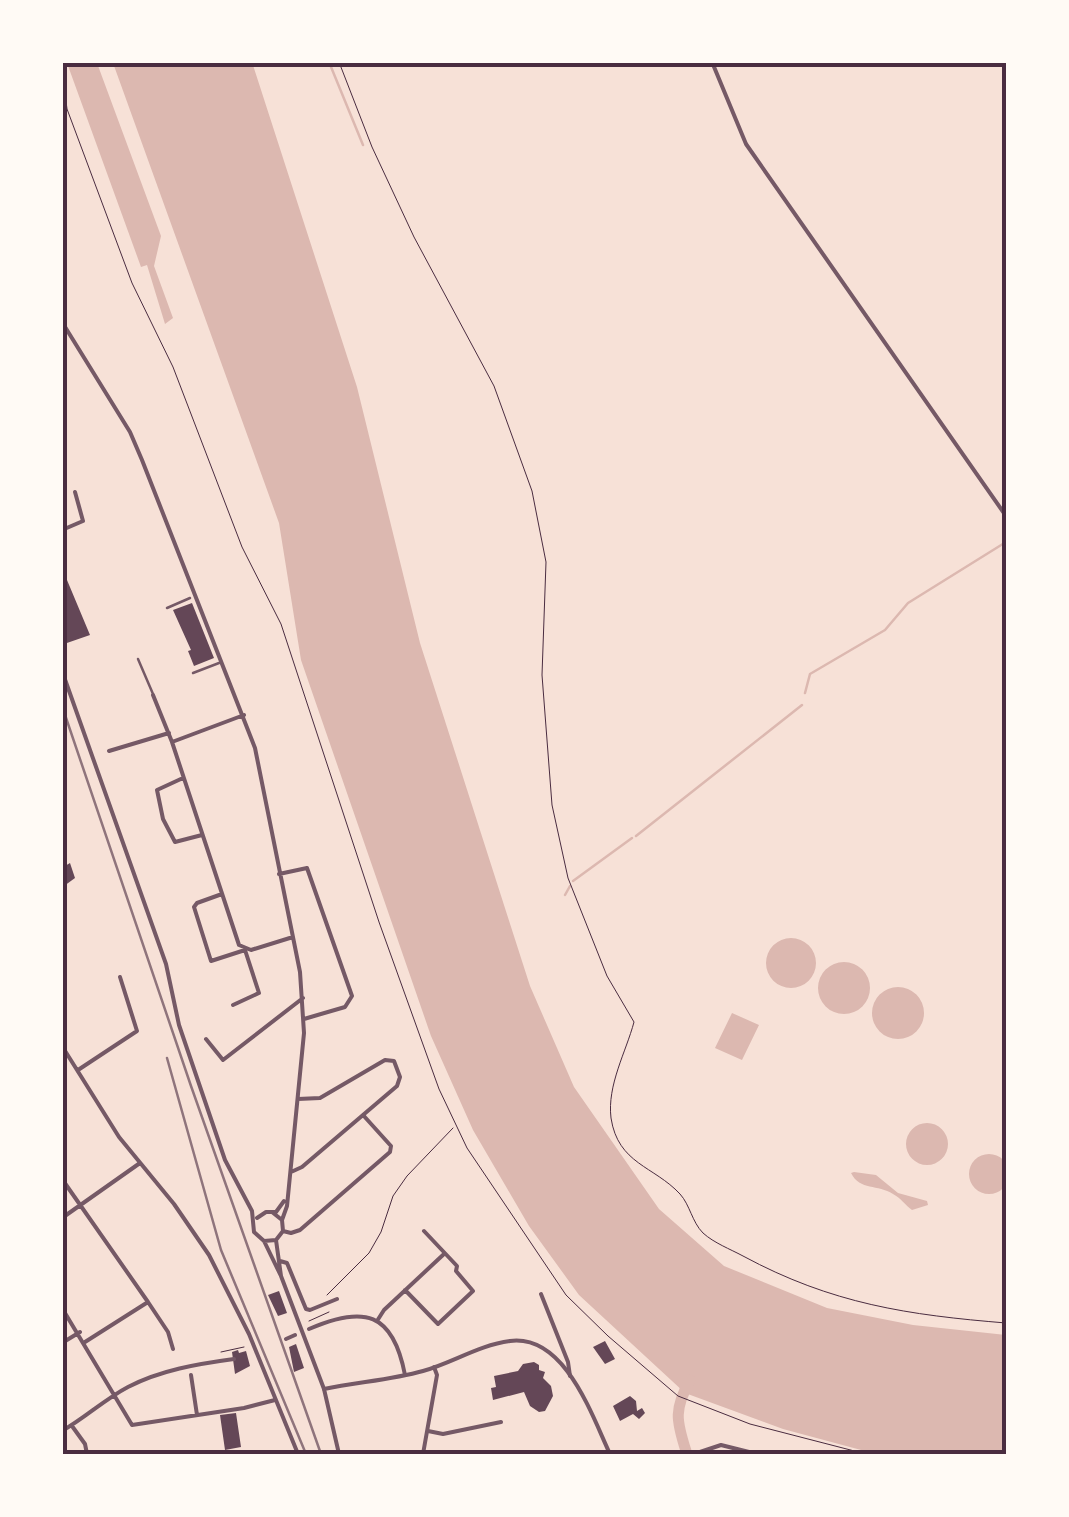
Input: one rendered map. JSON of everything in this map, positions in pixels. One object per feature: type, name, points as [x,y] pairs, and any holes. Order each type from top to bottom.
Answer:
[{"type":"street","points":[[712,62],[746,144],[1006,516]]},
{"type":"street","points":[[62,322],[130,432],[254,748],[303,998],[290,1172],[283,1231],[276,1240],[281,1276]]},
{"type":"street","points":[[62,530],[83,521],[75,492]]},
{"type":"street","points":[[167,608],[190,598]]},
{"type":"street","points":[[138,659],[172,742],[259,993],[233,1005]]},
{"type":"street","points":[[192,673],[222,661]]},
{"type":"street","points":[[62,672],[166,964],[179,1025],[225,1160],[246,1198],[256,1236],[264,1241],[281,1276],[324,1389],[339,1454]]},
{"type":"street","points":[[172,742],[244,715]]},
{"type":"street","points":[[109,750],[169,734]]},
{"type":"street","points":[[183,778],[156,790],[163,819],[175,842],[202,835]]},
{"type":"street","points":[[279,874],[307,868],[352,996],[345,1006],[304,1019]]},
{"type":"street","points":[[222,894],[194,907],[211,961],[293,937]]},
{"type":"street","points":[[78,1070],[137,1031],[120,977]]},
{"type":"street","points":[[206,1039],[223,1060],[303,998]]},
{"type":"street","points":[[62,1046],[109,1122],[209,1254],[249,1334],[298,1454]]},
{"type":"street","points":[[290,1172],[302,1167],[397,1086],[400,1077],[394,1062],[384,1060],[316,1100],[298,1098]]},
{"type":"street","points":[[283,1231],[300,1230],[390,1152],[391,1146],[363,1115]]},
{"type":"street","points":[[62,1218],[140,1164]]},
{"type":"street","points":[[62,1179],[168,1332],[174,1348]]},
{"type":"street","points":[[254,1222],[262,1214],[280,1208],[286,1197]]},
{"type":"street","points":[[246,1198],[262,1214]]},
{"type":"street","points":[[272,1212],[282,1220]]},
{"type":"street","points":[[405,1290],[438,1324],[473,1291],[424,1231]]},
{"type":"street","points":[[264,1241],[276,1240]]},
{"type":"street","points":[[377,1321],[445,1253]]},
{"type":"street","points":[[278,1260],[288,1264],[306,1308],[310,1310],[334,1300]]},
{"type":"street","points":[[541,1294],[570,1376]]},
{"type":"street","points":[[85,1342],[148,1302]]},
{"type":"street","points":[[62,1308],[80,1332],[112,1396],[132,1425],[276,1400]]},
{"type":"street","points":[[309,1329],[350,1315],[377,1321],[396,1342],[405,1375]]},
{"type":"street","points":[[62,1343],[80,1332]]},
{"type":"street","points":[[286,1339],[294,1336]]},
{"type":"street","points":[[324,1389],[405,1375],[481,1349],[520,1341],[546,1350],[570,1376],[610,1454]]},
{"type":"street","points":[[62,1431],[112,1396],[171,1370],[234,1359]]},
{"type":"street","points":[[423,1454],[437,1375],[434,1366]]},
{"type":"street","points":[[191,1375],[197,1415]]},
{"type":"street","points":[[428,1431],[442,1434],[501,1422]]},
{"type":"street","points":[[72,1426],[87,1454]]},
{"type":"street","points":[[694,1454],[721,1446],[756,1454]]},
{"type":"path","points":[[339,62],[372,147],[414,237],[494,386],[532,491],[546,562],[542,676],[552,804],[568,878],[607,976],[634,1022],[610,1112],[624,1150],[637,1164],[683,1196],[696,1226],[706,1236],[758,1265],[856,1303],[903,1314],[1006,1324]]},
{"type":"path","points":[[64,86],[67,109],[132,282],[173,367],[242,547],[282,624],[379,922],[456,1127],[566,1295],[678,1396],[750,1424],[866,1454]]},
{"type":"path","points":[[334,1300],[327,1295],[358,1267],[375,1244],[393,1196],[441,1138],[456,1127]]},
{"type":"path","points":[[306,1322],[330,1313]]},
{"type":"path","points":[[221,1352],[247,1346]]},
{"type":"shaded area","points":[[252,62],[357,387],[420,643],[530,986],[574,1087],[659,1209],[724,1266],[827,1308],[913,1325],[1006,1335],[1006,1454],[876,1454],[783,1429],[685,1393],[579,1295],[529,1226],[473,1130],[431,1036],[301,660],[279,523],[113,63]]},
{"type":"shaded area","points":[[67,63],[97,63],[161,236],[154,266],[173,318],[165,324],[147,265],[141,267]]},
{"type":"shaded area","points":[[791,938],[809,945],[816,963],[809,981],[791,988],[773,981],[766,963],[773,945]]},
{"type":"shaded area","points":[[844,962],[862,970],[870,988],[862,1006],[844,1014],[826,1006],[818,988],[826,970]]},
{"type":"shaded area","points":[[898,987],[916,995],[924,1013],[916,1031],[898,1039],[880,1031],[872,1013],[880,995]]},
{"type":"shaded area","points":[[732,1013],[759,1025],[742,1060],[715,1048]]},
{"type":"shaded area","points":[[927,1123],[942,1129],[948,1144],[942,1159],[927,1165],[912,1159],[906,1144],[912,1129]]},
{"type":"shaded area","points":[[989,1154],[1003,1160],[1009,1174],[1003,1188],[989,1194],[975,1188],[969,1174],[975,1160]]},
{"type":"shaded area","points":[[851,1173],[876,1175],[898,1193],[927,1201],[928,1205],[912,1210],[887,1191],[859,1182]]},
{"type":"building","points":[[67,580],[90,635],[64,644],[62,582]]},
{"type":"building","points":[[192,603],[214,658],[194,666],[173,610]]},
{"type":"building","points":[[62,861],[65,866],[70,863],[75,878],[64,886]]},
{"type":"building","points":[[279,1291],[287,1313],[278,1316],[268,1295]]},
{"type":"building","points":[[605,1341],[615,1359],[605,1364],[593,1347]]},
{"type":"building","points":[[296,1344],[304,1368],[294,1372],[289,1347]]},
{"type":"building","points":[[246,1351],[250,1366],[235,1374],[232,1352]]},
{"type":"building","points":[[534,1362],[545,1372],[543,1378],[551,1386],[553,1396],[545,1411],[530,1406],[524,1392],[493,1400],[494,1376],[518,1371],[523,1364]]},
{"type":"building","points":[[630,1396],[636,1401],[637,1411],[642,1408],[645,1413],[639,1419],[633,1414],[620,1421],[613,1406]]},
{"type":"building","points":[[236,1413],[241,1447],[225,1450],[220,1415]]},
{"type":"waterway","points":[[329,62],[363,145]]},
{"type":"waterway","points":[[805,693],[810,674],[885,630],[908,603],[1006,542]]},
{"type":"waterway","points":[[636,836],[802,705]]},
{"type":"waterway","points":[[573,881],[632,838]]},
{"type":"waterway","points":[[565,895],[570,886]]},
{"type":"waterway","points":[[686,1451],[678,1415],[690,1380]]},
{"type":"railway","points":[[62,706],[321,1454]]},
{"type":"railway","points":[[167,1058],[221,1250],[306,1454]]}]
